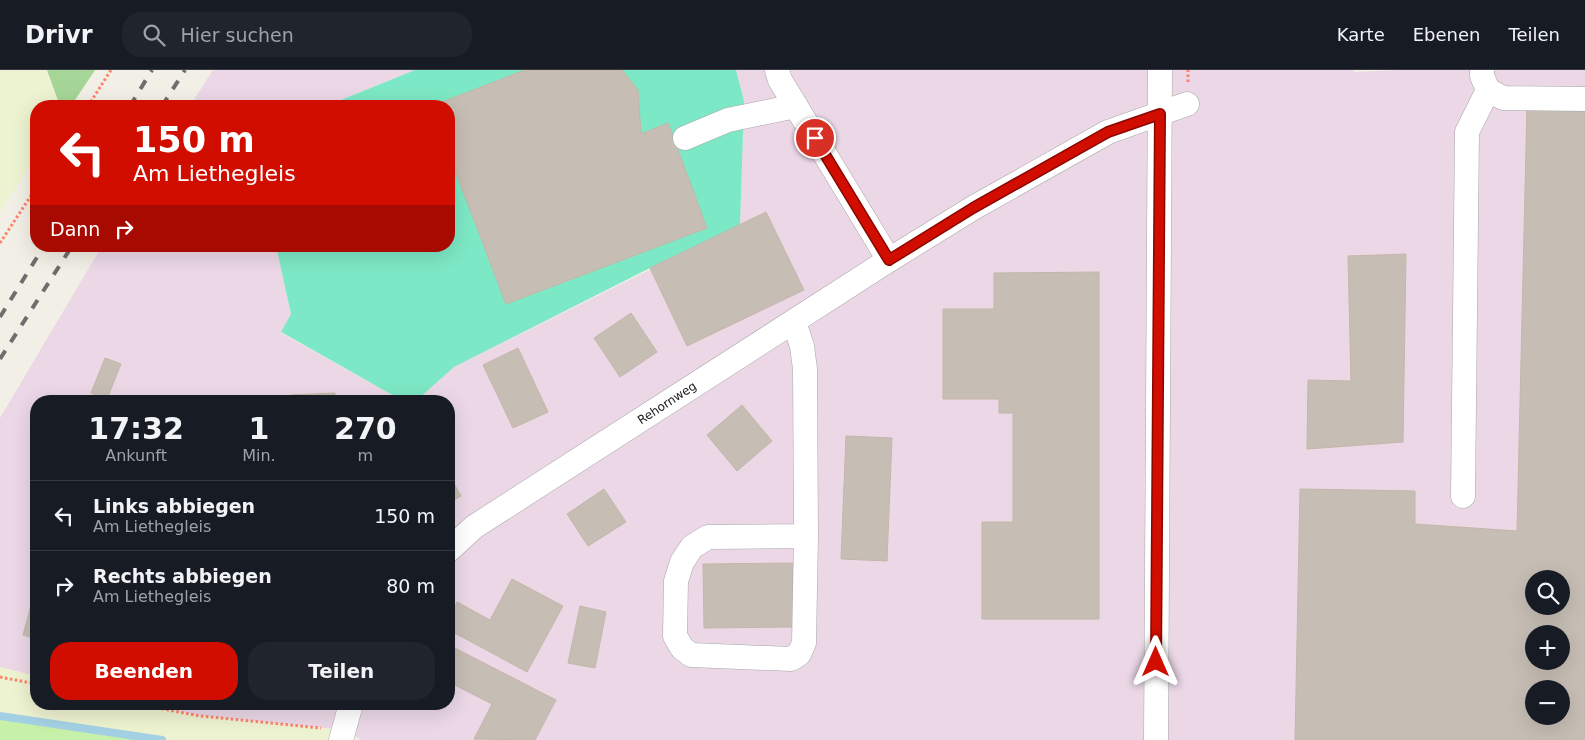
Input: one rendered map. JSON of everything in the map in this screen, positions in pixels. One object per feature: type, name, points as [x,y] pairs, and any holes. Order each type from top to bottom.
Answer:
[{"type":"street","points":[[777,70],[780,80],[889,260]]},
{"type":"street","points":[[1156,740],[1160,70]]},
{"type":"street","points":[[1463,496],[1467,132],[1485,80],[1502,98],[1585,99]]},
{"type":"street","name":"Rehornweg","points":[[455,544],[474,527],[973,208],[1108,132],[1186,104]]},
{"type":"street","points":[[685,138],[728,120],[796,106]]},
{"type":"street","points":[[794,322],[802,346],[805,369],[806,536],[804,643],[799,654],[791,659],[691,655],[682,648],[675,636],[676,581],[682,562],[692,547],[708,537],[806,536]]},
{"type":"street","points":[[342,735],[349,710]]},
{"type":"path","points":[[92,100],[111,70]]},
{"type":"path","points":[[0,243],[30,197]]},
{"type":"path","points":[[0,677],[30,683]]},
{"type":"path","points":[[168,710],[342,735]]},
{"type":"shaded area","points":[[213,70],[415,70],[341,100],[194,100]]},
{"type":"shaded area","points":[[736,70],[1353,70],[1354,72],[1400,70],[1585,70],[1585,740],[362,740],[344,730],[200,716],[175,710],[455,710],[455,395],[423,395],[454,367],[740,225],[744,101]]},
{"type":"shaded area","points":[[98,252],[277,252],[291,314],[281,333],[392,395],[30,395],[30,674],[0,667],[0,418]]},
{"type":"green space","points":[[0,70],[47,70],[58,100],[30,100],[30,166],[0,212]]},
{"type":"green space","points":[[47,70],[95,70],[75,100],[58,100]]},
{"type":"green space","points":[[415,70],[736,70],[744,101],[740,225],[650,268],[454,367],[423,395],[392,395],[281,332],[291,314],[277,252],[455,252],[455,100],[341,100]]},
{"type":"green space","points":[[0,667],[30,674],[30,710],[175,710],[200,716],[344,730],[341,740],[162,740],[0,716]]},
{"type":"green space","points":[[0,716],[162,740],[0,740]]},
{"type":"building","points":[[525,70],[622,70],[638,90],[641,134],[668,123],[707,228],[506,304],[455,171],[455,100],[448,100]]},
{"type":"building","points":[[1527,105],[1585,106],[1585,740],[1295,740],[1300,489],[1415,491],[1415,524],[1517,531]]},
{"type":"building","points":[[766,212],[804,290],[687,346],[650,268]]},
{"type":"building","points":[[1406,254],[1403,442],[1307,449],[1308,380],[1351,381],[1348,256]]},
{"type":"building","points":[[1099,272],[1099,619],[982,619],[982,522],[1013,522],[1013,413],[999,413],[999,399],[943,399],[943,309],[994,309],[994,273]]},
{"type":"building","points":[[631,313],[657,352],[620,377],[594,338]]},
{"type":"building","points":[[518,348],[548,412],[513,428],[483,365]]},
{"type":"building","points":[[105,358],[121,364],[109,395],[91,393]]},
{"type":"building","points":[[335,393],[335,395],[291,395]]},
{"type":"building","points":[[742,405],[772,441],[737,471],[707,435]]},
{"type":"building","points":[[846,436],[892,438],[887,561],[841,559]]},
{"type":"building","points":[[455,486],[461,496],[455,500]]},
{"type":"building","points":[[604,489],[626,522],[588,546],[567,514]]},
{"type":"building","points":[[794,563],[795,627],[704,628],[703,564]]},
{"type":"building","points":[[512,579],[563,606],[527,672],[455,633],[455,606],[457,602],[490,620]]},
{"type":"building","points":[[580,606],[606,612],[595,668],[568,663]]},
{"type":"building","points":[[30,609],[30,637],[23,635]]},
{"type":"building","points":[[455,648],[556,700],[535,740],[474,739],[492,704],[455,685]]},
{"type":"waterway","points":[[0,716],[162,740]]},
{"type":"railway","points":[[134,100],[152,70]]},
{"type":"railway","points":[[166,100],[185,70]]},
{"type":"railway","points":[[0,317],[40,252]]},
{"type":"railway","points":[[0,359],[68,252]]},
{"type":"route","points":[[815,138],[889,260],[973,208],[1108,132],[1160,114],[1156,662]]}]
